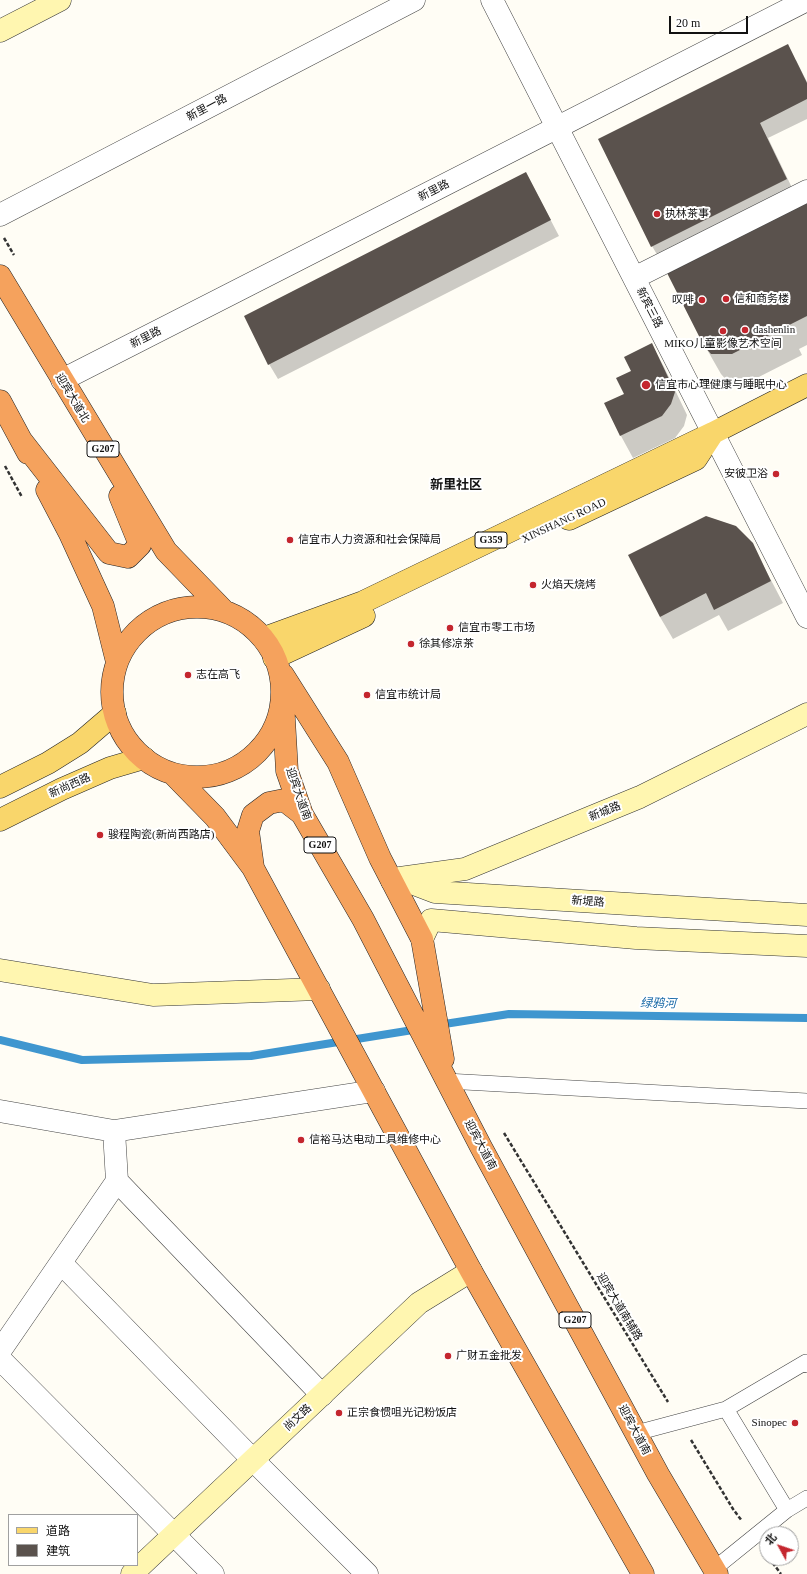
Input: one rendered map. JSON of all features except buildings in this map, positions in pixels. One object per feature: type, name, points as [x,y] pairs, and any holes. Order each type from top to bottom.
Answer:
[{"type":"highway","name":"迎宾大道北","points":[[0,276],[166,551],[223,610]]},
{"type":"highway","points":[[1,404],[70,534],[103,606],[117,662]]},
{"type":"highway","points":[[21,440],[109,553],[128,557],[140,545],[96,436]]},
{"type":"highway","points":[[283,702],[274,730],[256,754],[232,771],[203,778],[174,775],[147,762],[128,742],[115,713],[112,690],[117,662],[130,640],[148,622],[172,611],[197,607],[223,610],[249,624],[264,638],[277,665],[338,762],[380,858],[396,880],[422,939],[443,1074]]},
{"type":"highway","name":"迎宾大道南","points":[[277,665],[283,702],[287,771],[302,814],[363,919],[443,1074],[636,1433],[715,1572]]},
{"type":"highway","points":[[174,775],[215,817],[253,868],[471,1271],[643,1574]]},
{"type":"highway","points":[[253,868],[248,831],[253,815],[269,802],[284,800],[302,814]]},
{"type":"main road","points":[[0,31],[60,0]]},
{"type":"main road","name":"XINSHANG ROAD","points":[[264,638],[363,602],[713,433],[807,385]]},
{"type":"main road","name":"XINSHANG ROAD","points":[[277,665],[696,459],[713,433]]},
{"type":"main road","points":[[0,787],[48,763],[80,743],[115,713]]},
{"type":"main road","name":"新城路","points":[[396,880],[472,866],[640,797],[807,714]]},
{"type":"main road","name":"新尚西路","points":[[0,820],[62,789],[110,768],[144,758]]},
{"type":"main road","name":"新堤路","points":[[396,880],[435,892],[807,915]]},
{"type":"main road","points":[[422,939],[431,920],[636,938],[807,946]]},
{"type":"main road","points":[[0,970],[153,995],[319,989]]},
{"type":"main road","name":"尚文路","points":[[132,1574],[419,1303],[471,1271]]},
{"type":"street","name":"新里一路","points":[[0,215],[414,0]]},
{"type":"street","name":"新宾三路","points":[[492,0],[807,617]]},
{"type":"street","name":"新里路","points":[[62,380],[807,0]]},
{"type":"street","points":[[634,278],[807,191]]},
{"type":"street","points":[[0,1111],[114,1131],[371,1087]]},
{"type":"street","points":[[0,1351],[117,1181],[114,1131]]},
{"type":"street","points":[[117,1181],[322,1395]]},
{"type":"street","points":[[61,1263],[253,1460],[367,1574]]},
{"type":"street","points":[[0,1359],[213,1574]]},
{"type":"lane","points":[[443,1074],[807,1101]]},
{"type":"lane","points":[[636,1433],[726,1409],[806,1362],[807,1364]]},
{"type":"lane","points":[[726,1409],[787,1510]]},
{"type":"lane","points":[[715,1572],[787,1510],[807,1498]]},
{"type":"path","name":"迎宾大道南辅路","points":[[502,1131],[733,1509],[754,1537]]},
{"type":"waterway","name":"绿鸦河","points":[[438,1025],[509,1014],[807,1018]]},
{"type":"waterway","points":[[0,1040],[82,1060],[251,1056],[419,1029]]},
{"type":"place","name":"执林茶事","points":[[657,214]]},
{"type":"place","name":"信和商务楼","points":[[726,299]]},
{"type":"place","name":"叹啡","points":[[702,300]]},
{"type":"place","name":"dashenlin","points":[[745,330]]},
{"type":"place","name":"MIKO儿童影像艺术空间","points":[[723,331]]},
{"type":"place","name":"信宜市心理健康与睡眠中心","points":[[646,385]]},
{"type":"place","name":"安彼卫浴","points":[[776,474]]},
{"type":"place","name":"信宜市人力资源和社会保障局","points":[[290,540]]},
{"type":"place","name":"火焰天烧烤","points":[[533,585]]},
{"type":"place","name":"信宜市零工市场","points":[[450,628]]},
{"type":"place","name":"徐其修凉茶","points":[[411,644]]},
{"type":"place","name":"志在高飞","points":[[188,675]]},
{"type":"place","name":"信宜市统计局","points":[[367,695]]},
{"type":"place","name":"骏程陶瓷(新尚西路店)","points":[[100,835]]},
{"type":"place","name":"信裕马达电动工具维修中心","points":[[301,1140]]},
{"type":"place","name":"广财五金批发","points":[[448,1356]]},
{"type":"place","name":"正宗食惯咀光记粉饭店","points":[[339,1413]]},
{"type":"place","name":"Sinopec","points":[[795,1423]]},
{"type":"district","name":"新里社区","points":[[456,486]]}]
